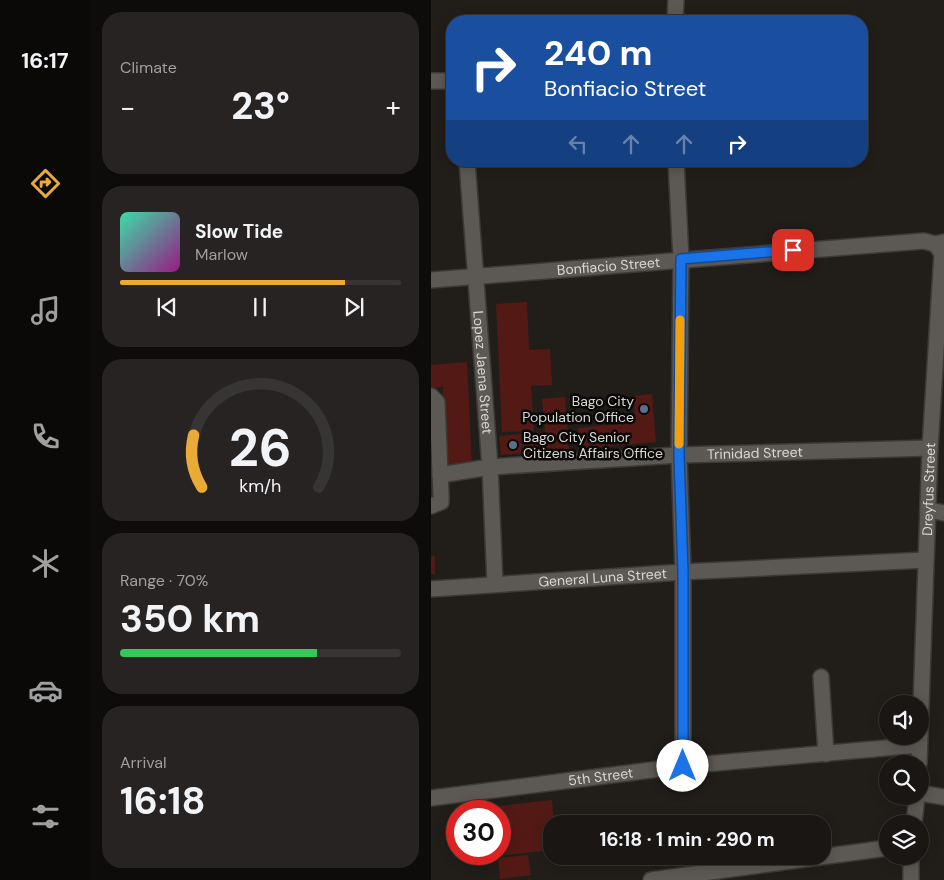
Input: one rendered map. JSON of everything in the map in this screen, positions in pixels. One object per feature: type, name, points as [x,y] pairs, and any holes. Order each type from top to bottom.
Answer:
[{"type":"street","points":[[675,15],[676,0]]},
{"type":"street","points":[[431,81],[446,81]]},
{"type":"street","name":"Lopez Jaena Street","points":[[467,167],[490,467],[495,584]]},
{"type":"street","points":[[677,167],[681,259],[679,455],[683,572],[683,766]]},
{"type":"street","name":"Bonfiacio Street","points":[[431,280],[924,241],[939,243]]},
{"type":"street","name":"Dreyfus Street","points":[[921,695],[930,448],[942,253],[939,243]]},
{"type":"street","points":[[431,396],[437,402],[441,502],[431,506]]},
{"type":"street","name":"Trinidad Street","points":[[440,475],[490,467],[679,455],[930,448]]},
{"type":"street","points":[[928,510],[944,513]]},
{"type":"street","name":"General Luna Street","points":[[431,589],[683,572],[926,560]]},
{"type":"street","points":[[821,676],[826,754]]},
{"type":"street","name":"5th Street","points":[[431,798],[683,766],[826,754],[882,745]]},
{"type":"street","points":[[929,794],[944,797]]},
{"type":"street","points":[[651,880],[679,878],[879,849]]},
{"type":"street","points":[[911,865],[911,880]]},
{"type":"building","points":[[527,302],[529,350],[550,349],[552,385],[531,386],[534,431],[502,432],[496,304]]},
{"type":"building","points":[[467,362],[472,468],[447,470],[443,387],[431,388],[431,365]]},
{"type":"building","name":"Bago City Population Office","points":[[652,394],[656,442],[580,449],[578,428],[636,422],[633,396]]},
{"type":"building","points":[[565,397],[569,450],[501,455],[499,436],[545,432],[542,399]]},
{"type":"building","points":[[431,479],[435,479],[436,500],[431,500]]},
{"type":"building","points":[[431,556],[435,556],[435,574],[431,574]]},
{"type":"building","points":[[552,800],[553,815],[543,815],[543,851],[511,854],[511,805]]},
{"type":"building","points":[[528,855],[531,875],[500,879],[499,865],[511,865],[511,857]]},
{"type":"slow traffic","points":[[679,444],[680,320]]},
{"type":"place","name":"Bago City Population Office","points":[[644,409]]},
{"type":"place","name":"Bago City Senior Citizens Affairs Office","points":[[513,445]]},
{"type":"route","points":[[683,766],[683,572],[679,455],[681,259],[793,250]]}]
